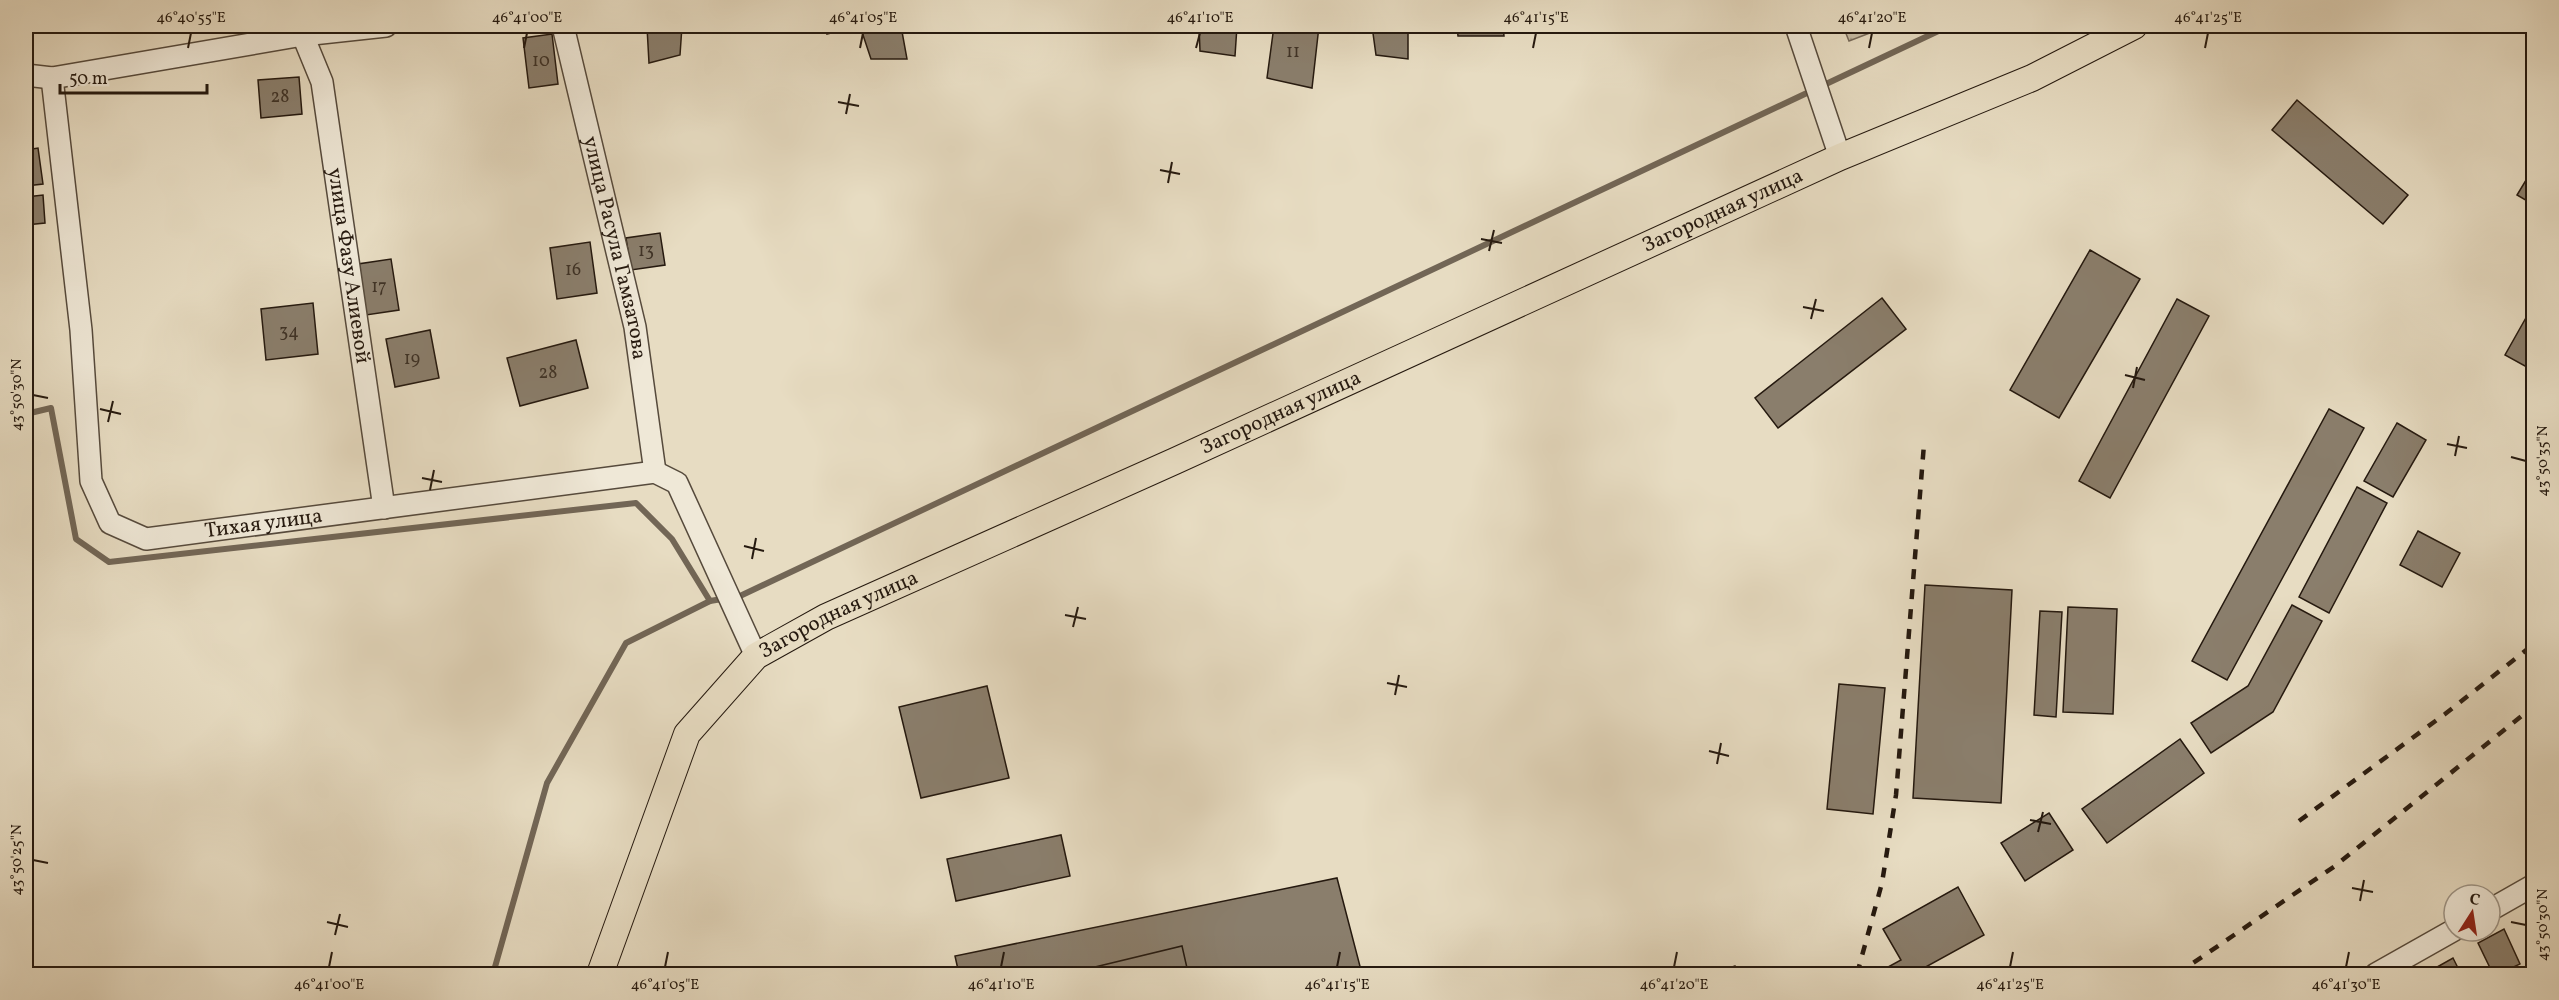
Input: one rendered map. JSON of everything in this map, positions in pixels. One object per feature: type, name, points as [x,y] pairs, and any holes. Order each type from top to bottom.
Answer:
[{"type":"main road","name":"Загородная улица","points":[[600,975],[687,734],[756,656],[826,617],[1207,447],[1840,157],[2032,78],[2134,26]]},
{"type":"street","points":[[26,75],[52,78],[301,30],[386,26]]},
{"type":"street","name":"улица Расула Гамзатова","points":[[563,26],[635,327],[655,471]]},
{"type":"street","points":[[1796,26],[1840,157]]},
{"type":"street","name":"улица Фазу Алиевой","points":[[301,30],[322,82],[384,508]]},
{"type":"street","name":"Тихая улица","points":[[52,78],[81,330],[91,481],[110,523],[146,538],[655,471]]},
{"type":"street","points":[[655,471],[677,483],[756,656]]},
{"type":"street","points":[[2502,903],[2534,885]]},
{"type":"street","points":[[2376,975],[2442,937]]},
{"type":"shaded area","points":[[1843,26],[1888,26],[1849,41]]},
{"type":"building","points":[[26,26],[35,26],[35,30],[26,31]]},
{"type":"building","points":[[682,26],[680,55],[649,63],[647,27]]},
{"type":"building","points":[[827,26],[860,26],[827,34]]},
{"type":"building","points":[[860,26],[901,26],[907,59],[871,59]]},
{"type":"building","points":[[1199,26],[1237,26],[1235,56],[1200,51]]},
{"type":"building","points":[[1274,26],[1319,26],[1312,88],[1267,78]]},
{"type":"building","points":[[1372,26],[1408,26],[1408,59],[1376,55]]},
{"type":"building","points":[[1457,26],[1503,26],[1504,36],[1458,36]]},
{"type":"building","points":[[552,34],[558,84],[529,88],[523,38]]},
{"type":"building","points":[[299,77],[302,114],[261,118],[258,80]]},
{"type":"building","points":[[2297,100],[2408,195],[2383,224],[2272,130]]},
{"type":"building","points":[[38,148],[43,184],[26,186],[26,150]]},
{"type":"building","points":[[2534,167],[2534,205],[2517,195]]},
{"type":"building","points":[[43,195],[45,223],[26,225],[26,197]]},
{"type":"building","points":[[660,233],[665,265],[631,270],[626,238]]},
{"type":"building","points":[[590,242],[597,293],[557,299],[550,248]]},
{"type":"building","points":[[2090,250],[2140,279],[2059,418],[2010,390]]},
{"type":"building","points":[[391,259],[399,310],[366,315],[358,264]]},
{"type":"building","points":[[1882,298],[1906,329],[1778,428],[1755,398]]},
{"type":"building","points":[[2177,299],[2209,316],[2110,498],[2079,481]]},
{"type":"building","points":[[313,303],[318,354],[266,360],[261,309]]},
{"type":"building","points":[[2527,316],[2534,320],[2534,371],[2505,355]]},
{"type":"building","points":[[430,330],[439,378],[395,387],[386,339]]},
{"type":"building","points":[[576,340],[588,388],[520,406],[507,358]]},
{"type":"building","points":[[2329,409],[2364,428],[2227,680],[2192,661]]},
{"type":"building","points":[[2397,423],[2426,440],[2393,497],[2364,481]]},
{"type":"building","points":[[2357,487],[2387,503],[2329,613],[2299,597]]},
{"type":"building","points":[[2418,531],[2460,553],[2442,587],[2400,565]]},
{"type":"building","points":[[1925,585],[2012,590],[2001,803],[1913,798]]},
{"type":"building","points":[[2292,605],[2322,621],[2273,712],[2211,753],[2191,723],[2248,686]]},
{"type":"building","points":[[2068,607],[2117,609],[2113,714],[2063,712]]},
{"type":"building","points":[[2040,611],[2062,612],[2056,717],[2034,715]]},
{"type":"building","points":[[1839,684],[1885,688],[1873,814],[1827,809]]},
{"type":"building","points":[[987,686],[1009,778],[921,798],[899,707]]},
{"type":"building","points":[[2180,739],[2204,773],[2107,843],[2082,809]]},
{"type":"building","points":[[2049,813],[2073,850],[2025,881],[2001,843]]},
{"type":"building","points":[[1061,835],[1070,876],[956,901],[947,859]]},
{"type":"building","points":[[1337,878],[1362,974],[959,974],[955,956]]},
{"type":"building","points":[[1958,887],[1984,935],[1913,974],[1881,974],[1879,972],[1901,960],[1883,929]]},
{"type":"building","points":[[2504,929],[2520,964],[2499,974],[2493,974],[2478,943],[2502,943],[2502,930]]},
{"type":"building","points":[[1182,946],[1187,968],[1159,974],[1066,974]]},
{"type":"building","points":[[2453,958],[2461,974],[2433,974],[2430,971]]},
{"type":"building","points":[[1735,966],[1738,974],[1718,974],[1718,972]]},
{"type":"waterway","points":[[493,974],[547,783],[626,643],[710,601],[740,596],[1949,26]]},
{"type":"waterway","points":[[26,414],[51,408],[76,539],[109,562],[636,503],[672,539],[710,601]]},
{"type":"railway","points":[[1857,974],[1882,883],[1896,795],[1924,444]]},
{"type":"railway","points":[[2299,821],[2445,714],[2534,644]]},
{"type":"railway","points":[[2177,974],[2335,866],[2534,706]]}]
